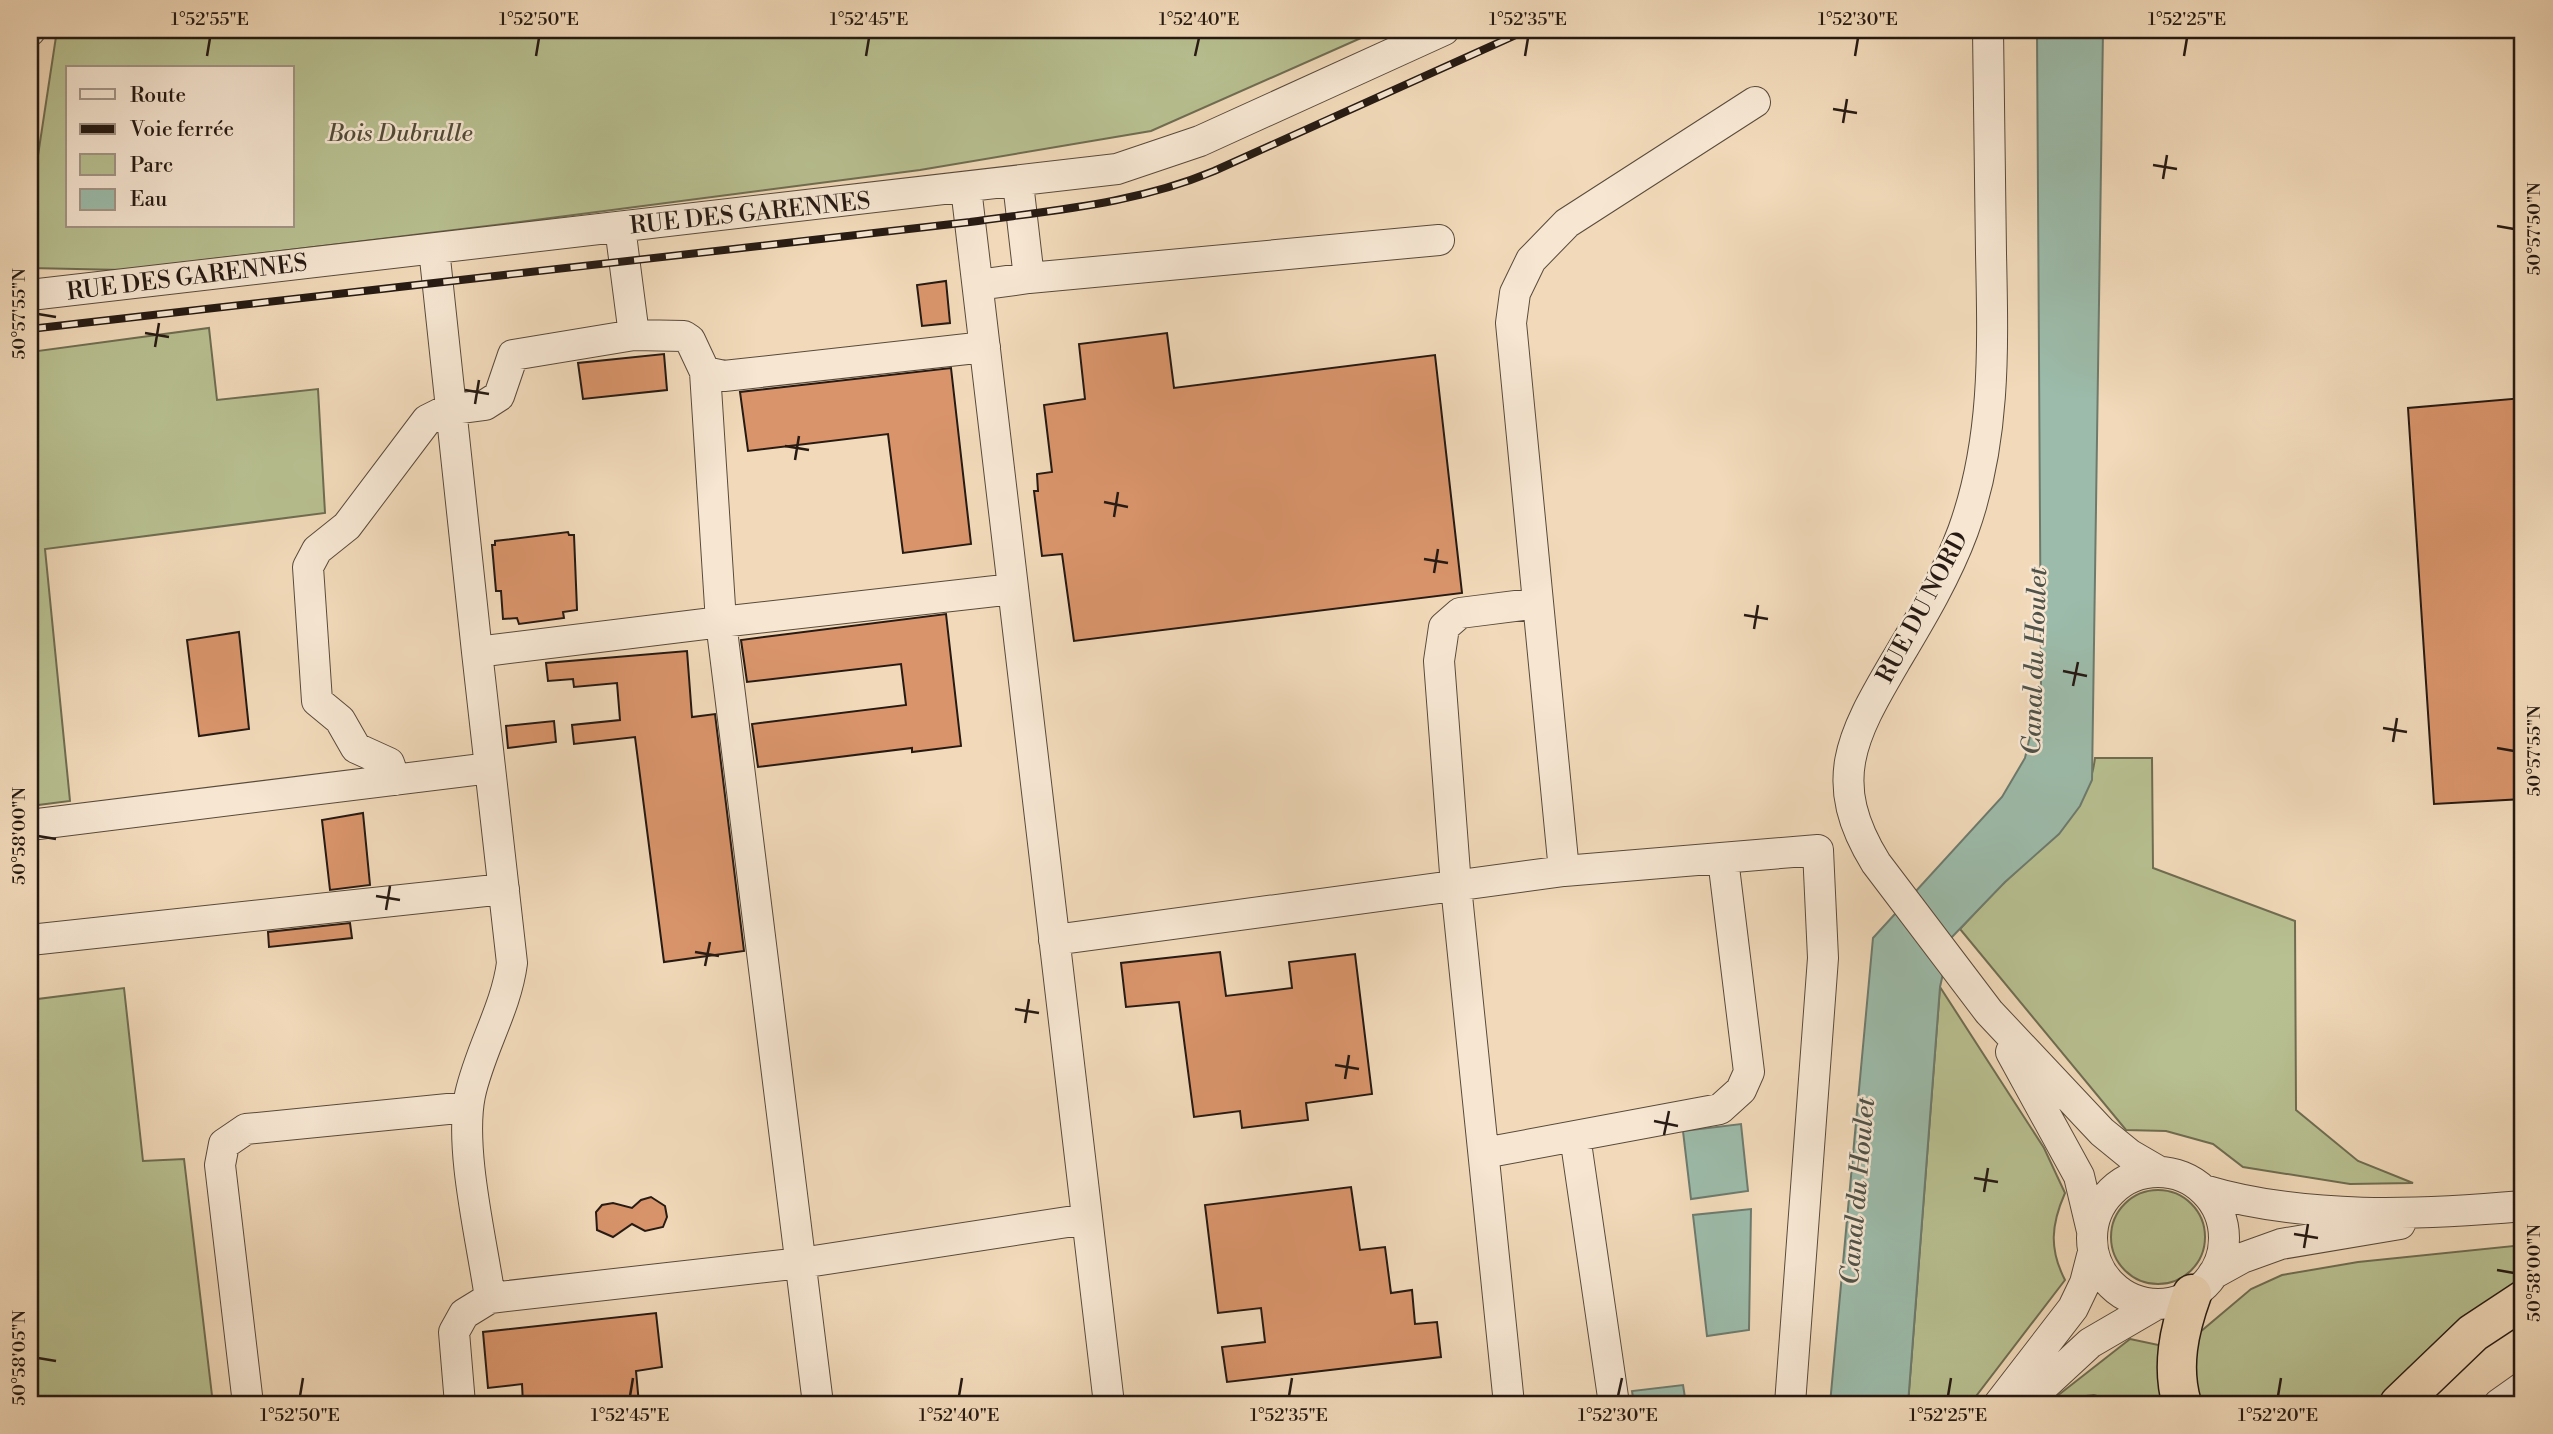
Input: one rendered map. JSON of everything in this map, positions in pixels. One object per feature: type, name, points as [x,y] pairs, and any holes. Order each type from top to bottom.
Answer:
[{"type":"highway","points":[[2182,1404],[2176,1382],[2176,1359],[2187,1291]]},
{"type":"highway","points":[[2399,1404],[2473,1333],[2523,1300]]},
{"type":"highway","points":[[2427,1404],[2495,1339],[2523,1317]]},
{"type":"street","name":"RUE DES GARENNES","points":[[30,295],[1018,183],[1117,169],[1162,156],[1444,30]]},
{"type":"street","name":"RUE DU NORD","points":[[1988,30],[1993,376],[1985,448],[1971,507],[1956,550],[1855,734],[1849,772],[1853,814],[1864,843],[1887,878],[1989,1012],[2102,1132],[2129,1154],[2160,1172]]},
{"type":"street","points":[[1564,871],[1511,323],[1515,293],[1531,260],[1567,223],[1755,102]]},
{"type":"street","points":[[1018,183],[1028,278]]},
{"type":"street","points":[[966,188],[1109,1404]]},
{"type":"street","points":[[620,227],[634,335]]},
{"type":"street","points":[[978,285],[1028,278],[1439,240]]},
{"type":"street","points":[[434,249],[512,962],[509,989],[477,1068],[465,1128],[490,1298]]},
{"type":"street","points":[[395,780],[389,763],[356,748],[340,720],[317,701],[308,567],[317,550],[347,526],[427,420],[450,410],[485,404],[499,396],[513,355],[634,335],[684,336],[690,340],[705,372],[722,622],[818,1404]]},
{"type":"street","points":[[705,372],[724,376],[985,347]]},
{"type":"street","points":[[477,652],[1013,589]]},
{"type":"street","points":[[1509,1404],[1456,886],[1439,661],[1444,627],[1460,613],[1538,603]]},
{"type":"street","points":[[30,825],[490,768]]},
{"type":"street","points":[[1054,940],[1564,871],[1818,850],[1839,832],[1853,814]]},
{"type":"street","points":[[1790,1404],[1823,958],[1818,850]]},
{"type":"street","points":[[1483,1153],[1720,1109],[1741,1090],[1749,1072],[1723,859]]},
{"type":"street","points":[[30,940],[504,889]]},
{"type":"street","name":"RUE DU NORD","points":[[1989,1012],[2079,1176],[2093,1242]]},
{"type":"street","points":[[248,1404],[219,1165],[224,1144],[246,1129],[468,1107]]},
{"type":"street","points":[[1575,1136],[1614,1404]]},
{"type":"street","points":[[1999,1404],[2078,1300],[2101,1204],[2114,1188],[2139,1174],[2160,1172],[2187,1178],[2204,1190],[2236,1199],[2329,1209],[2458,1212]]},
{"type":"street","points":[[2093,1242],[2102,1272],[2116,1289],[2135,1300],[2187,1291],[2223,1248],[2223,1227],[2216,1207],[2204,1190]]},
{"type":"street","points":[[2024,1404],[2096,1339],[2187,1291],[2242,1258],[2281,1244],[2458,1212],[2523,1206]]},
{"type":"street","points":[[460,1404],[454,1332],[464,1314],[490,1298],[801,1263],[1087,1219]]},
{"type":"street","points":[[2499,1404],[2523,1387]]},
{"type":"green space","name":"Bois Dubrulle","points":[[57,30],[1379,30],[1151,131],[920,170],[512,223],[123,270],[30,268],[30,208]]},
{"type":"green space","points":[[209,328],[217,400],[318,389],[325,513],[45,549],[70,801],[30,806],[30,352]]},
{"type":"green space","points":[[2095,758],[2152,758],[2153,868],[2295,921],[2296,1110],[2358,1161],[2413,1183],[2350,1184],[2243,1167],[2213,1144],[2166,1131],[2126,1130],[1960,929],[2074,813],[2091,778]]},
{"type":"green space","points":[[1940,987],[2044,1148],[2065,1193],[2057,1216],[2054,1247],[2065,1280],[1970,1404],[1908,1404]]},
{"type":"green space","points":[[124,988],[143,1161],[184,1159],[213,1404],[30,1404],[30,1000]]},
{"type":"green space","points":[[2158,1190],[2176,1194],[2191,1204],[2201,1219],[2205,1237],[2201,1255],[2191,1270],[2176,1280],[2158,1284],[2140,1280],[2125,1270],[2115,1255],[2111,1237],[2115,1219],[2125,1204],[2140,1194]]},
{"type":"green space","points":[[2523,1245],[2523,1291],[2384,1404],[2197,1404],[2193,1338],[2251,1289],[2282,1275],[2358,1262]]},
{"type":"green space","points":[[2130,1339],[2168,1347],[2171,1404],[2121,1404],[2094,1395],[2052,1400]]},
{"type":"water","name":"Canal du Houlet","points":[[2037,30],[2103,30],[2092,780],[2080,806],[2059,834],[2005,882],[1951,938],[1940,987],[1908,1404],[1830,1404],[1873,938],[2002,797],[2025,758],[2041,688]]},
{"type":"water","points":[[1741,1124],[1748,1191],[1691,1199],[1683,1131]]},
{"type":"water","points":[[1751,1209],[1749,1330],[1707,1336],[1693,1215]]},
{"type":"water","points":[[1683,1385],[1686,1404],[1634,1404],[1632,1391]]},
{"type":"building","points":[[946,281],[950,323],[922,326],[917,285]]},
{"type":"building","points":[[1167,333],[1174,388],[1435,355],[1462,593],[1074,641],[1062,554],[1042,556],[1034,491],[1038,491],[1037,474],[1052,472],[1044,405],[1085,399],[1079,344]]},
{"type":"building","points":[[664,354],[667,390],[583,399],[578,363]]},
{"type":"building","points":[[951,368],[971,544],[903,553],[888,434],[748,451],[740,392]]},
{"type":"building","points":[[2523,398],[2523,799],[2434,804],[2408,408]]},
{"type":"building","points":[[568,532],[569,535],[574,535],[577,610],[563,612],[564,618],[519,624],[517,618],[503,619],[501,591],[496,591],[492,545],[495,545],[495,541]]},
{"type":"building","points":[[946,614],[961,746],[912,752],[912,748],[758,767],[752,724],[906,705],[901,664],[747,682],[741,640]]},
{"type":"building","points":[[239,632],[249,729],[199,736],[187,640]]},
{"type":"building","points":[[687,651],[692,717],[715,714],[744,951],[664,962],[635,737],[574,744],[572,725],[620,720],[617,683],[574,687],[573,679],[548,681],[546,663]]},
{"type":"building","points":[[554,721],[556,742],[508,748],[506,726]]},
{"type":"building","points":[[363,813],[370,885],[330,890],[322,820]]},
{"type":"building","points":[[350,923],[352,938],[269,947],[268,932]]},
{"type":"building","points":[[1220,952],[1226,996],[1292,988],[1289,962],[1355,954],[1372,1094],[1306,1103],[1308,1120],[1242,1128],[1240,1111],[1194,1117],[1179,1002],[1126,1007],[1121,963]]},
{"type":"building","points":[[1351,1187],[1360,1250],[1385,1247],[1391,1293],[1412,1290],[1415,1324],[1437,1322],[1441,1357],[1227,1382],[1222,1347],[1265,1342],[1261,1308],[1218,1313],[1205,1205]]},
{"type":"building","points":[[651,1197],[665,1206],[667,1217],[663,1227],[645,1231],[632,1224],[613,1237],[597,1230],[596,1212],[602,1205],[613,1203],[632,1208],[641,1200]]},
{"type":"building","points":[[656,1313],[662,1367],[636,1371],[639,1404],[583,1404],[582,1400],[523,1404],[522,1384],[488,1388],[483,1332]]},
{"type":"railway","points":[[30,329],[970,222],[1124,198],[1214,171],[1527,30]]}]
